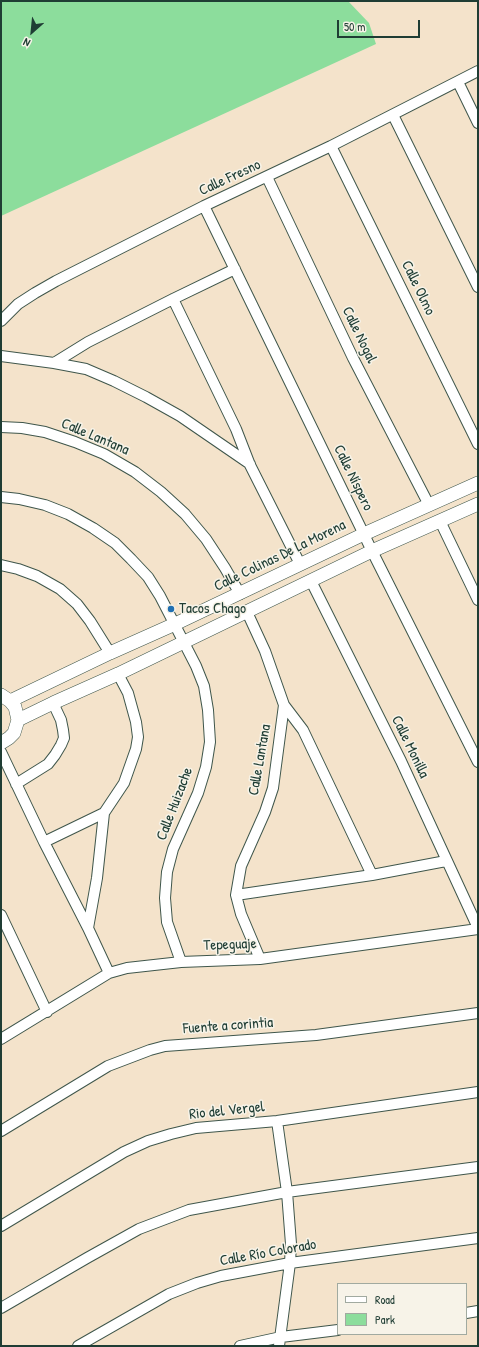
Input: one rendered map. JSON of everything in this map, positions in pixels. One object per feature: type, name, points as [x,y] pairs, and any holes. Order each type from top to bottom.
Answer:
[{"type":"street","name":"Calle Fresno","points":[[1,321],[18,304],[42,289],[204,206],[331,146],[478,71]]},
{"type":"street","points":[[458,82],[478,123]]},
{"type":"street","points":[[393,115],[478,287]]},
{"type":"street","name":"Calle Olmo","points":[[331,146],[478,444]]},
{"type":"street","name":"Calle Nogal","points":[[267,177],[353,358],[429,505]]},
{"type":"street","name":"Calle Níspero","points":[[204,206],[372,552],[478,762]]},
{"type":"street","points":[[54,363],[88,342],[235,269]]},
{"type":"street","points":[[173,299],[236,429],[250,465],[300,564]]},
{"type":"street","points":[[1,356],[54,363],[86,370],[114,381],[146,396],[204,432],[250,465]]},
{"type":"street","name":"Calle Lantana","points":[[1,427],[22,428],[37,431],[75,442],[104,454],[135,472],[161,492],[185,514],[206,539],[240,594]]},
{"type":"street","name":"Calle Colinas De La Morena","points":[[6,698],[240,594],[364,534],[478,483]]},
{"type":"street","name":"Calle Huizache","points":[[1,497],[19,499],[45,505],[68,514],[93,528],[114,543],[148,577],[160,596],[196,666],[204,686],[208,710],[210,742],[206,767],[198,793],[173,849],[167,872],[165,898],[167,922],[180,962]]},
{"type":"street","points":[[18,720],[118,674],[310,581],[478,504]]},
{"type":"street","points":[[440,521],[478,600]]},
{"type":"street","points":[[1,565],[37,576],[60,590],[77,604],[86,615],[110,652]]},
{"type":"street","name":"Calle Monilla","points":[[310,581],[401,761],[478,929]]},
{"type":"street","name":"Calle Lantana","points":[[247,612],[265,651],[284,705],[273,788],[265,812],[241,866],[236,895],[241,914],[260,959]]},
{"type":"street","points":[[88,928],[96,886],[104,812],[124,783],[136,749],[138,737],[136,722],[128,693],[118,674]]},
{"type":"street","points":[[1,743],[10,738],[14,733],[18,720],[17,713],[6,698]]},
{"type":"street","points":[[16,784],[48,764],[55,755],[64,738],[62,720],[53,703]]},
{"type":"street","points":[[284,705],[303,730],[372,875]]},
{"type":"street","points":[[1,752],[109,972]]},
{"type":"street","points":[[44,842],[104,812]]},
{"type":"street","points":[[236,895],[372,875],[446,861]]},
{"type":"street","points":[[1,915],[47,1012]]},
{"type":"street","name":"Tepeguaje","points":[[1,1039],[47,1012],[109,972],[127,968],[180,962],[260,959],[478,929]]},
{"type":"street","name":"Fuente a corintia","points":[[1,1131],[108,1066],[165,1046],[316,1035],[478,1013]]},
{"type":"street","name":"Rio del Vergel","points":[[1,1226],[124,1152],[148,1141],[171,1134],[196,1128],[277,1121],[478,1092]]},
{"type":"street","points":[[277,1121],[287,1192],[291,1244],[280,1342]]},
{"type":"street","points":[[1,1308],[139,1229],[189,1210],[287,1192],[478,1167]]},
{"type":"street","name":"Calle Río Colorado","points":[[78,1346],[169,1294],[197,1283],[221,1276],[290,1263],[478,1238]]},
{"type":"street","points":[[467,1313],[478,1311]]},
{"type":"street","points":[[240,1346],[280,1342],[337,1330]]},
{"type":"green space","points":[[1,1],[348,1],[369,23],[376,44],[1,216]]},
{"type":"place","name":"Tacos Chago","points":[[171,609]]}]
